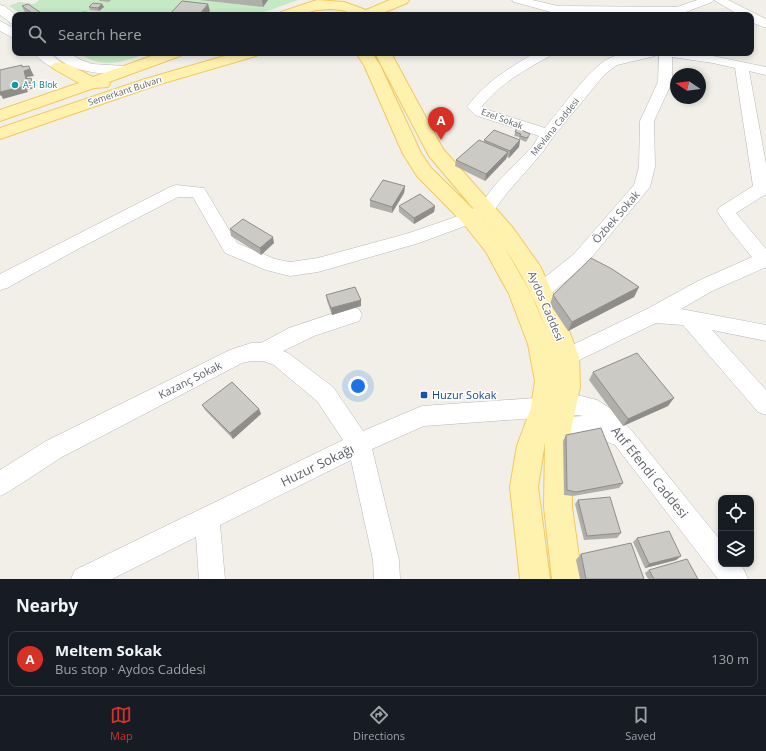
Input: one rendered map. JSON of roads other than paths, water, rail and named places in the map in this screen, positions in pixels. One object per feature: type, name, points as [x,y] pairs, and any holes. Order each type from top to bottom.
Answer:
[{"type":"main road","points":[[310,12],[330,0]]},
{"type":"main road","points":[[309,12],[321,4],[346,11],[363,0]]},
{"type":"main road","points":[[372,12],[402,0]]},
{"type":"main road","points":[[397,12],[412,0]]},
{"type":"main road","name":"Semerkant Bulvarı","points":[[0,116],[55,98],[125,70],[165,56]]},
{"type":"main road","name":"Semerkant Bulvarı","points":[[0,134],[151,82],[241,56]]},
{"type":"main road","name":"Aydos Caddesi","points":[[373,57],[404,139],[417,163],[432,181],[506,233],[532,272],[567,357],[568,387],[556,414],[530,446],[524,487],[535,579]]},
{"type":"main road","points":[[60,59],[91,83],[118,85],[151,82]]},
{"type":"main road","points":[[55,98],[65,85],[67,77],[60,59]]},
{"type":"main road","name":"Aydos Caddesi","points":[[478,214],[494,248],[512,278],[536,332],[544,361],[547,381],[556,414],[558,507],[567,579]]},
{"type":"street","points":[[518,0],[558,10],[678,10]]},
{"type":"street","points":[[673,12],[708,0]]},
{"type":"street","points":[[719,0],[742,12]]},
{"type":"street","points":[[0,9],[12,18]]},
{"type":"street","points":[[754,18],[766,24]]},
{"type":"street","points":[[0,25],[12,33]]},
{"type":"street","name":"Ezel Sokak","points":[[540,56],[508,74],[480,99],[474,107],[480,112],[548,134]]},
{"type":"street","name":"Mevlana Caddesi","points":[[478,214],[537,150],[548,134],[600,71],[612,62],[634,56]]},
{"type":"street","name":"Özbek Sokak","points":[[541,291],[580,259],[642,187],[647,167],[647,121],[665,82],[666,56]]},
{"type":"street","points":[[688,56],[766,71]]},
{"type":"street","points":[[60,59],[82,67],[102,70],[125,70]]},
{"type":"street","points":[[567,357],[654,315],[705,286],[765,260],[736,226],[726,211],[764,188],[742,67]]},
{"type":"street","points":[[0,283],[70,245],[176,191],[198,192],[231,248],[272,265],[290,269],[318,265],[413,238],[478,214]]},
{"type":"street","points":[[352,315],[293,334],[276,343],[265,352],[281,359],[325,394],[359,444],[386,560],[386,579]]},
{"type":"street","points":[[654,315],[688,317],[766,334]]},
{"type":"street","points":[[688,317],[766,405]]},
{"type":"street","name":"Kazanç Sokak","points":[[0,484],[54,449],[237,356],[251,352],[265,352]]},
{"type":"street","name":"Atıf Efendi Caddesi","points":[[556,414],[577,405],[589,407],[603,416],[624,438],[718,557]]},
{"type":"street","name":"Huzur Sokağı","points":[[84,579],[359,444],[422,416],[556,414]]},
{"type":"street","points":[[206,518],[212,579]]},
{"type":"street","points":[[725,567],[735,579]]},
{"type":"place","name":"A-1 Blok","points":[[15,85]]},
{"type":"place","name":"Meltem Sokak","points":[[441,140]]},
{"type":"place","name":"Huzur Sokak","points":[[424,395]]}]
